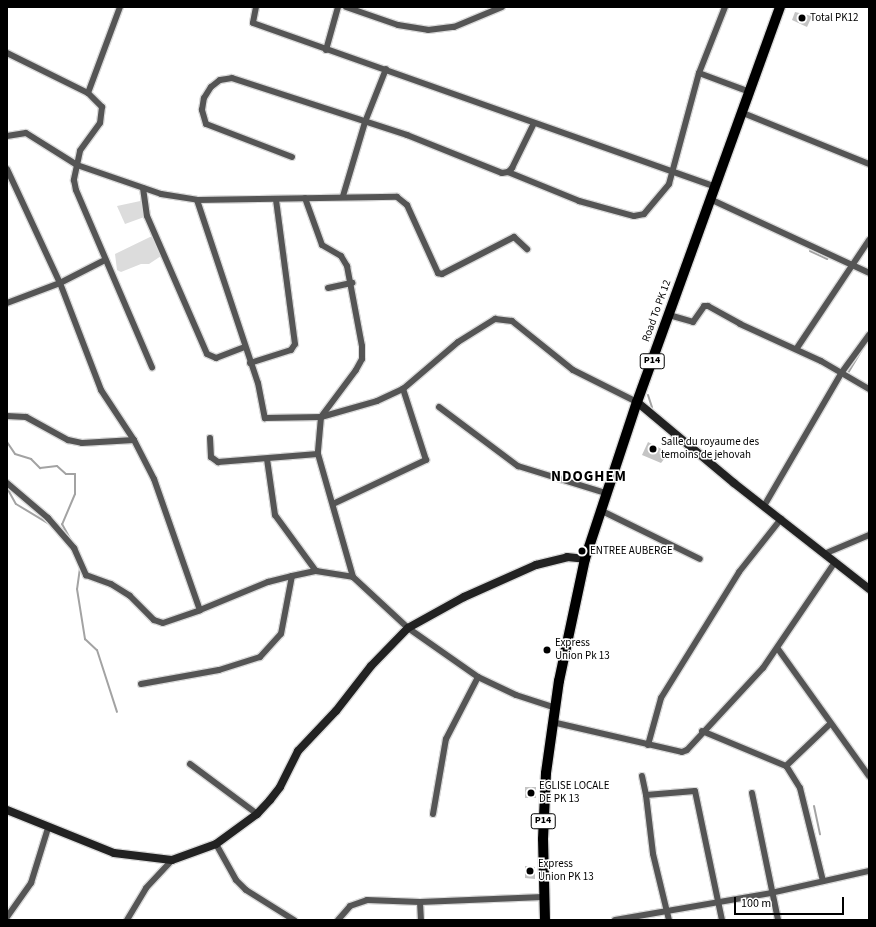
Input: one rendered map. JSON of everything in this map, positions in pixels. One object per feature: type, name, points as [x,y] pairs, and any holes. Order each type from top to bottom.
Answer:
[{"type":"main road","name":"Road To PK 12","points":[[552,722],[586,559],[600,510],[637,402],[712,200],[780,7]]},
{"type":"main road","name":"P14","points":[[545,920],[543,897],[546,773],[552,722]]},
{"type":"street","points":[[88,93],[120,7]]},
{"type":"street","points":[[256,7],[253,23],[716,187]]},
{"type":"street","points":[[326,50],[338,7]]},
{"type":"street","points":[[346,7],[398,25],[428,30],[454,27],[500,7]]},
{"type":"street","points":[[292,157],[206,124],[202,110],[204,98],[211,87],[220,80],[232,78],[453,152],[479,165],[508,172],[579,201],[639,216],[661,197],[673,171],[699,73],[725,7]]},
{"type":"street","points":[[7,53],[88,93],[102,107],[104,115],[85,140],[74,180],[79,201],[152,367]]},
{"type":"street","points":[[343,196],[366,122],[386,69]]},
{"type":"street","points":[[699,73],[750,92]]},
{"type":"street","points":[[743,113],[869,164]]},
{"type":"street","points":[[508,172],[534,123]]},
{"type":"street","points":[[7,136],[26,133],[77,165],[143,188],[197,200],[343,196],[403,200],[438,273],[442,274],[514,237],[527,249]]},
{"type":"street","points":[[7,169],[60,283],[101,390],[134,440],[154,479],[200,610]]},
{"type":"street","points":[[143,188],[147,216],[206,354],[216,358],[244,347]]},
{"type":"street","points":[[305,198],[322,245],[341,256],[352,283],[362,359],[321,417],[318,454],[335,503],[353,577],[408,628],[478,676],[516,695],[554,707]]},
{"type":"street","points":[[250,363],[291,350],[295,344],[276,199]]},
{"type":"street","points":[[197,200],[244,347],[258,383],[264,418],[321,417],[377,401],[403,389],[476,330],[495,319],[503,318],[512,320],[573,370],[637,402],[764,506],[869,589]]},
{"type":"street","points":[[712,200],[869,273]]},
{"type":"street","points":[[797,348],[869,240]]},
{"type":"street","points":[[7,303],[60,283],[105,260]]},
{"type":"street","points":[[328,288],[352,283]]},
{"type":"street","points":[[669,315],[693,322],[704,306],[708,306],[740,324],[797,348],[842,372],[869,389]]},
{"type":"street","points":[[764,506],[842,372],[869,335]]},
{"type":"street","points":[[335,503],[426,460],[403,389]]},
{"type":"street","points":[[439,407],[518,466],[606,494]]},
{"type":"street","points":[[7,416],[26,417],[68,440],[82,444],[134,440]]},
{"type":"street","points":[[210,438],[212,457],[218,462],[268,460],[318,454]]},
{"type":"street","points":[[268,460],[276,515],[316,571]]},
{"type":"street","points":[[7,483],[48,518],[74,548],[86,575],[110,584],[130,596],[154,620],[163,623],[200,610],[268,582],[292,576],[316,571],[353,577]]},
{"type":"street","points":[[600,510],[700,559]]},
{"type":"street","points":[[648,744],[654,713],[663,694],[739,572],[781,519]]},
{"type":"street","points":[[824,554],[869,535]]},
{"type":"street","points":[[7,810],[48,828],[114,853],[172,860],[216,844],[257,814],[280,786],[298,751],[336,711],[371,666],[408,628],[464,597],[536,565],[567,557],[586,559]]},
{"type":"street","points":[[552,722],[682,752],[692,746],[702,731],[778,649],[835,562]]},
{"type":"street","points":[[141,684],[219,670],[260,657],[281,634],[292,576]]},
{"type":"street","points":[[778,649],[830,724],[869,776]]},
{"type":"street","points":[[433,814],[446,739],[478,676]]},
{"type":"street","points":[[786,766],[830,724]]},
{"type":"street","points":[[702,731],[786,766],[800,788],[823,882]]},
{"type":"street","points":[[190,764],[257,814]]},
{"type":"street","points":[[642,776],[646,795],[653,854],[669,920]]},
{"type":"street","points":[[646,795],[695,791],[722,920]]},
{"type":"street","points":[[752,793],[771,893],[778,920]]},
{"type":"street","points":[[7,917],[31,883],[48,828]]},
{"type":"street","points":[[216,844],[236,880],[246,890],[294,920]]},
{"type":"street","points":[[127,920],[146,888],[172,860]]},
{"type":"street","points":[[615,920],[771,893],[869,871]]},
{"type":"street","points":[[338,920],[357,902],[420,902],[543,897]]},
{"type":"street","points":[[420,902],[421,920]]},
{"type":"shaded area","points":[[145,200],[147,216],[125,224],[117,206]]},
{"type":"shaded area","points":[[150,237],[158,237],[165,252],[161,256],[149,264],[141,264],[121,272],[117,270],[115,254]]},
{"type":"building","name":"Total PK12","points":[[795,12],[812,16],[807,27],[792,20]]},
{"type":"building","name":"Salle du royaume des temoins de jehovah","points":[[648,442],[669,453],[661,463],[642,455]]},
{"type":"building","name":"EGLISE LOCALE DE PK 13","points":[[525,787],[536,787],[536,798],[525,798]]},
{"type":"building","name":"Express Union PK 13","points":[[525,866],[535,867],[535,879],[525,878]]},
{"type":"waterway","points":[[810,251],[827,259]]},
{"type":"waterway","points":[[848,373],[861,351]]},
{"type":"waterway","points":[[648,395],[652,407]]},
{"type":"waterway","points":[[659,415],[664,420]]},
{"type":"waterway","points":[[7,442],[15,454],[31,459],[40,468],[57,466],[66,474],[75,474],[75,494],[62,524],[75,547]]},
{"type":"waterway","points":[[7,488],[16,504],[51,525]]},
{"type":"waterway","points":[[80,568],[77,589],[85,639],[97,650],[117,712]]},
{"type":"waterway","points":[[814,806],[820,834]]},
{"type":"place","name":"Total PK12","points":[[802,18]]},
{"type":"place","name":"Salle du royaume des temoins de jehovah","points":[[653,449]]},
{"type":"place","name":"ENTREE AUBERGE","points":[[582,551]]},
{"type":"place","name":"Express Union Pk 13","points":[[547,650]]},
{"type":"place","name":"EGLISE LOCALE DE PK 13","points":[[531,793]]},
{"type":"place","name":"Express Union PK 13","points":[[530,871]]},
{"type":"district","name":"NDOGHEM","points":[[589,477]]}]
